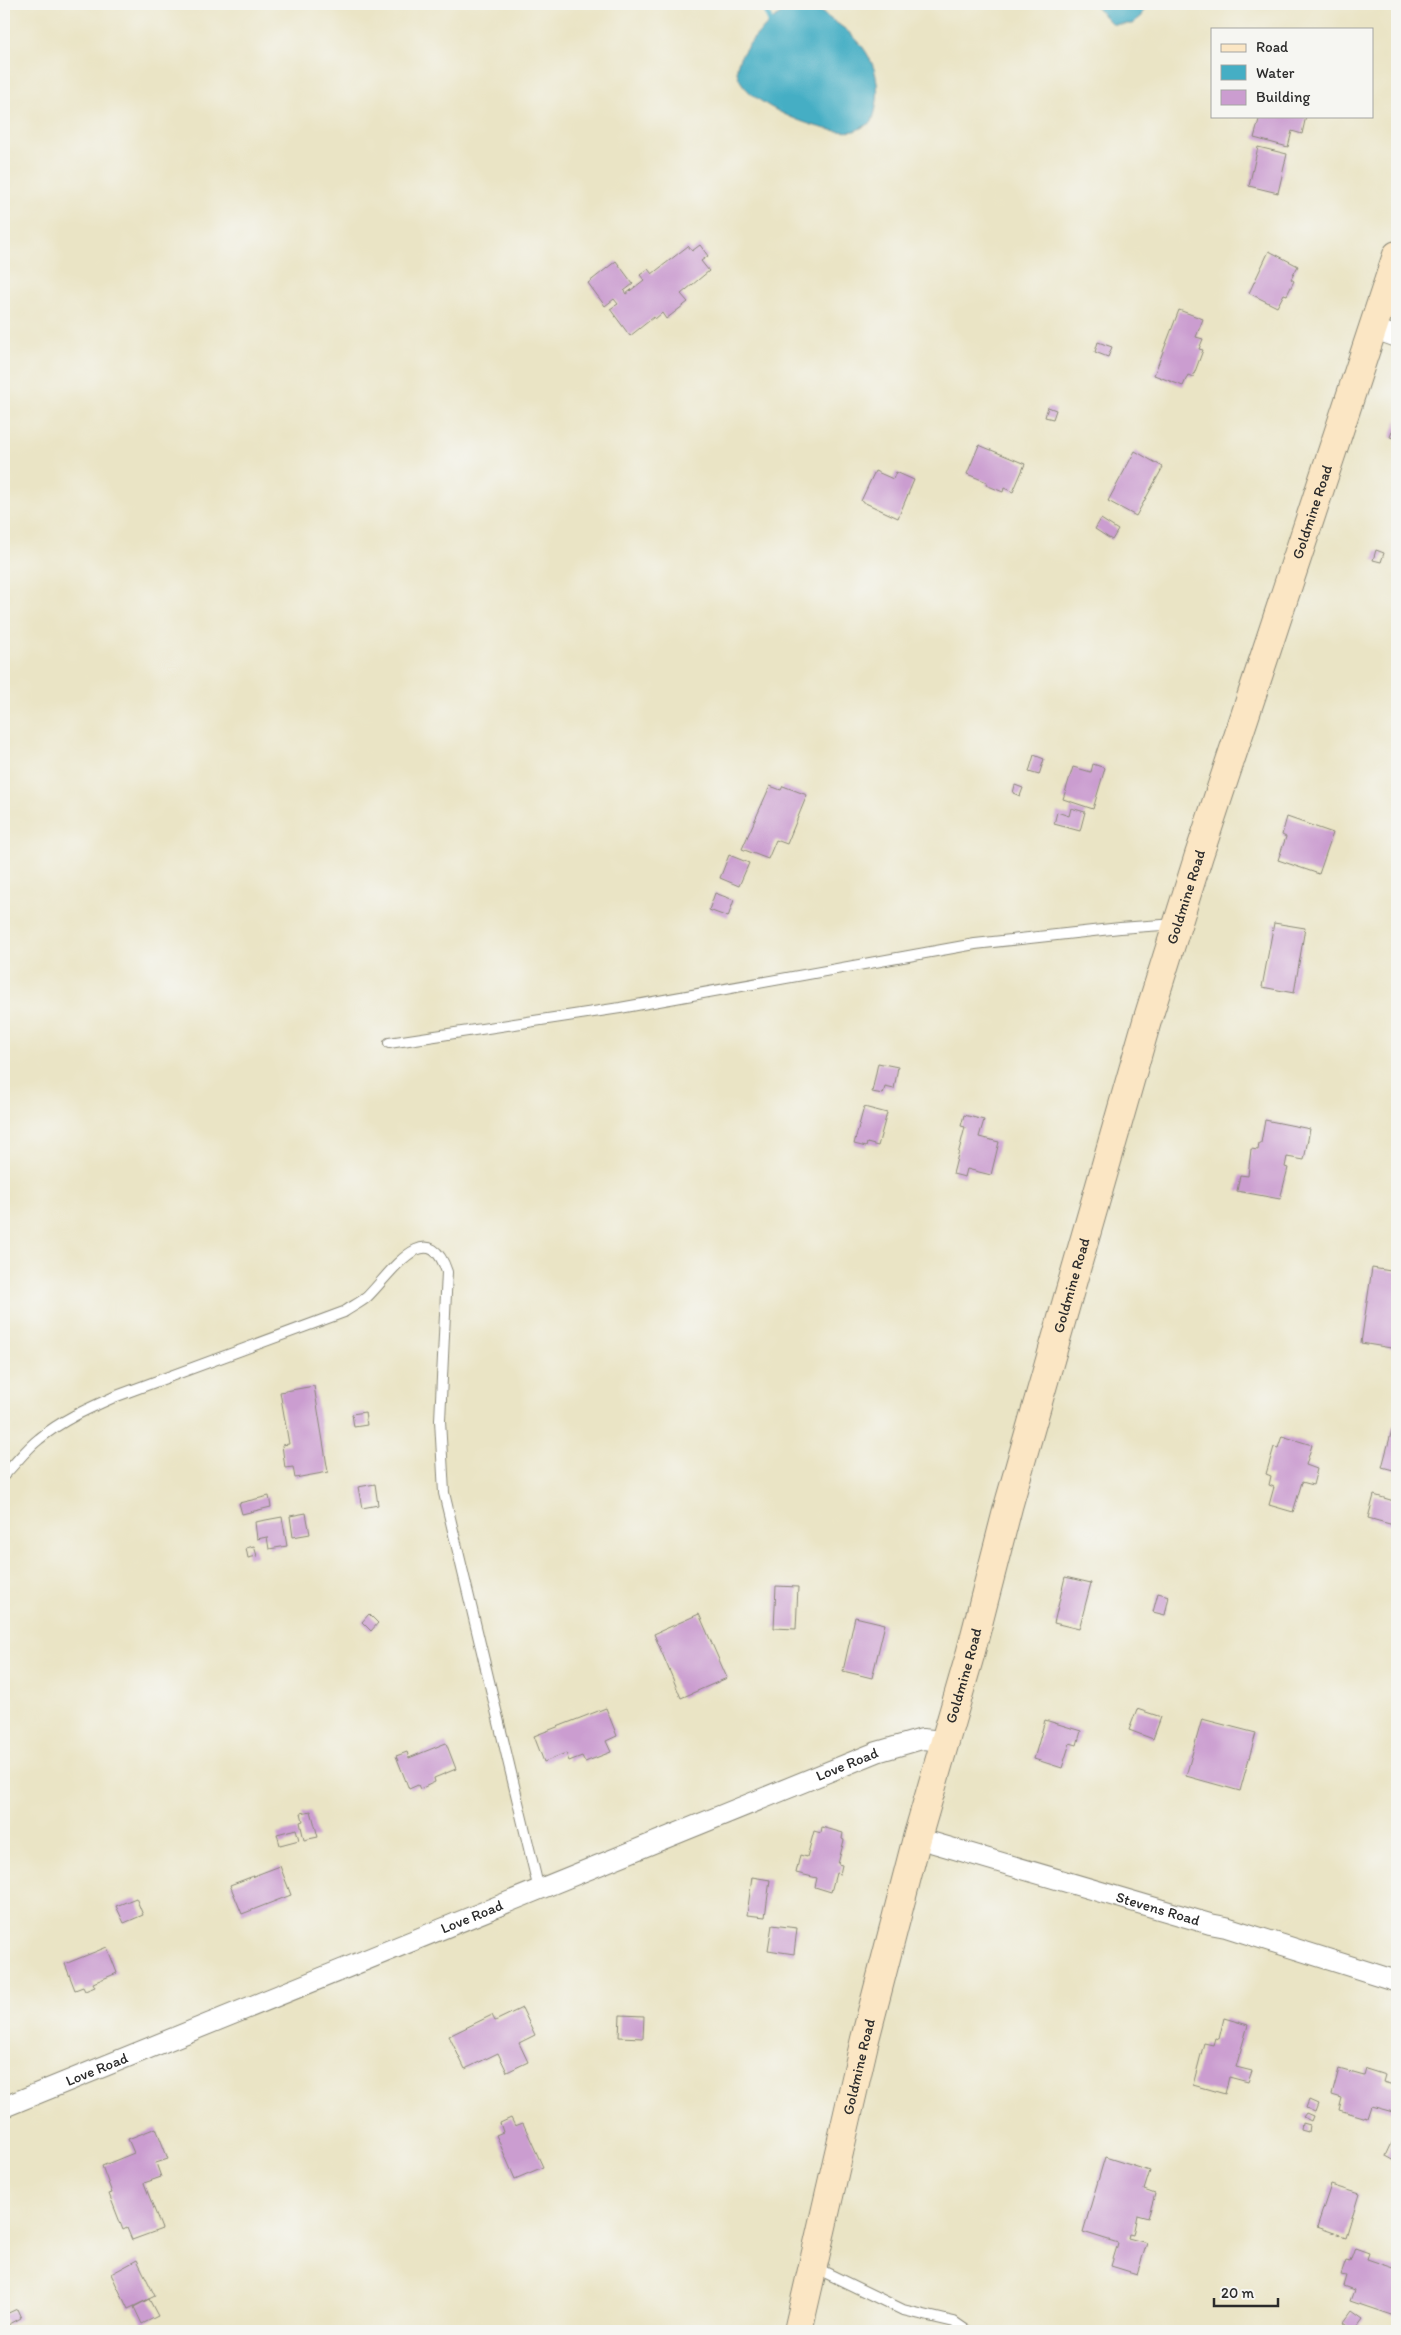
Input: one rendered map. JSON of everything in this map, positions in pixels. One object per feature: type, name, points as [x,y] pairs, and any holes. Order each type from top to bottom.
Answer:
[{"type":"main road","name":"Goldmine Road","points":[[798,2331],[864,2039],[917,1838],[1090,1221],[1177,924],[1397,255]]},
{"type":"street","points":[[1372,328],[1397,337]]},
{"type":"street","name":"Love Road","points":[[4,2107],[877,1752],[922,1739],[944,1741]]},
{"type":"street","name":"Stevens Road","points":[[917,1838],[1210,1924],[1226,1927],[1397,1981]]},
{"type":"lane","points":[[389,1043],[620,1008],[975,944],[1120,928],[1177,924]]},
{"type":"lane","points":[[4,1475],[38,1440],[60,1423],[114,1397],[344,1312],[365,1299],[402,1257],[416,1249],[425,1247],[433,1249],[442,1256],[447,1272],[440,1420],[444,1494],[539,1890]]},
{"type":"lane","points":[[813,2267],[903,2310],[954,2322],[967,2331]]},
{"type":"water","points":[[1093,4],[1140,4],[1145,7],[1142,16],[1132,24],[1112,24]]},
{"type":"water","points":[[793,7],[807,7],[820,11],[846,30],[866,51],[876,77],[878,91],[872,122],[854,131],[841,131],[804,122],[766,104],[750,93],[740,80],[737,68],[746,48],[772,20]]},
{"type":"building","points":[[1259,118],[1306,118],[1302,134],[1292,131],[1288,147],[1254,138]]},
{"type":"building","points":[[1258,147],[1287,154],[1278,193],[1249,186]]},
{"type":"building","points":[[700,245],[708,256],[701,261],[709,271],[681,294],[688,302],[666,319],[662,313],[655,319],[654,317],[630,336],[610,309],[618,304],[614,299],[605,306],[588,283],[616,261],[633,284],[624,291],[626,294],[644,280],[640,275],[648,269],[652,274],[688,246],[692,251]]},
{"type":"building","points":[[1269,251],[1298,266],[1291,279],[1294,281],[1287,295],[1284,294],[1277,307],[1249,293]]},
{"type":"building","points":[[1179,310],[1203,319],[1196,337],[1203,339],[1199,349],[1203,350],[1193,377],[1188,375],[1183,386],[1154,375]]},
{"type":"building","points":[[1098,342],[1112,347],[1108,357],[1095,352]]},
{"type":"building","points":[[1048,407],[1056,410],[1053,419],[1045,417]]},
{"type":"building","points":[[1397,419],[1397,439],[1390,437]]},
{"type":"building","points":[[979,445],[1025,464],[1013,492],[1004,488],[1003,492],[986,485],[987,482],[967,474]]},
{"type":"building","points":[[1135,451],[1163,467],[1136,516],[1108,501]]},
{"type":"building","points":[[875,471],[893,479],[896,472],[914,480],[898,518],[861,501]]},
{"type":"building","points":[[1101,519],[1118,530],[1112,540],[1095,529]]},
{"type":"building","points":[[1376,550],[1384,553],[1381,562],[1373,560]]},
{"type":"building","points":[[1034,755],[1044,759],[1039,775],[1029,772]]},
{"type":"building","points":[[1093,764],[1105,768],[1093,809],[1063,799],[1073,767],[1091,772]]},
{"type":"building","points":[[1015,785],[1023,788],[1020,796],[1013,793]]},
{"type":"building","points":[[770,786],[781,790],[783,786],[807,795],[787,844],[776,840],[768,859],[742,849]]},
{"type":"building","points":[[1071,808],[1085,812],[1080,831],[1054,824],[1057,812],[1069,816]]},
{"type":"building","points":[[1287,817],[1333,833],[1319,874],[1278,860],[1286,837],[1282,835]]},
{"type":"building","points":[[729,855],[749,863],[739,886],[720,878]]},
{"type":"building","points":[[715,893],[734,900],[728,917],[709,910]]},
{"type":"building","points":[[1274,923],[1305,928],[1294,993],[1262,987]]},
{"type":"building","points":[[878,1063],[898,1067],[894,1089],[885,1087],[883,1094],[872,1092]]},
{"type":"building","points":[[864,1107],[887,1113],[878,1146],[867,1143],[866,1147],[854,1144]]},
{"type":"building","points":[[964,1115],[984,1120],[979,1137],[999,1142],[991,1175],[967,1169],[965,1177],[953,1174],[965,1127],[961,1126]]},
{"type":"building","points":[[1265,1120],[1310,1129],[1304,1160],[1287,1157],[1285,1167],[1288,1168],[1280,1199],[1237,1191],[1240,1175],[1248,1176],[1251,1149],[1258,1150]]},
{"type":"building","points":[[1372,1268],[1397,1272],[1397,1349],[1361,1343]]},
{"type":"building","points":[[314,1386],[328,1472],[295,1478],[293,1467],[285,1468],[282,1445],[289,1444],[280,1392]]},
{"type":"building","points":[[365,1412],[367,1425],[354,1427],[352,1414]]},
{"type":"building","points":[[1393,1426],[1397,1427],[1397,1471],[1382,1467]]},
{"type":"building","points":[[1282,1436],[1312,1445],[1306,1465],[1317,1469],[1313,1485],[1302,1482],[1293,1512],[1269,1505],[1274,1487],[1269,1485],[1271,1476],[1266,1474],[1274,1447],[1278,1448]]},
{"type":"building","points":[[375,1484],[378,1505],[362,1508],[358,1487]]},
{"type":"building","points":[[1374,1495],[1397,1502],[1397,1526],[1368,1518]]},
{"type":"building","points":[[269,1496],[271,1507],[242,1514],[239,1503]]},
{"type":"building","points":[[306,1513],[310,1534],[293,1537],[290,1516]]},
{"type":"building","points":[[282,1517],[287,1546],[269,1549],[267,1537],[257,1539],[255,1522]]},
{"type":"building","points":[[254,1546],[257,1556],[248,1558],[246,1548]]},
{"type":"building","points":[[1065,1577],[1091,1583],[1079,1629],[1054,1623]]},
{"type":"building","points":[[776,1586],[798,1587],[796,1629],[774,1628]]},
{"type":"building","points":[[1158,1593],[1169,1596],[1165,1615],[1153,1612]]},
{"type":"building","points":[[369,1614],[378,1623],[371,1631],[362,1622]]},
{"type":"building","points":[[699,1614],[727,1678],[681,1698],[654,1634]]},
{"type":"building","points":[[855,1617],[885,1624],[872,1678],[843,1671]]},
{"type":"building","points":[[606,1708],[617,1736],[606,1741],[611,1752],[585,1762],[582,1756],[569,1761],[566,1753],[544,1762],[534,1736]]},
{"type":"building","points":[[1137,1709],[1161,1717],[1153,1739],[1129,1730]]},
{"type":"building","points":[[1202,1719],[1256,1733],[1240,1791],[1186,1776]]},
{"type":"building","points":[[1045,1720],[1081,1731],[1077,1745],[1070,1743],[1062,1768],[1034,1759]]},
{"type":"building","points":[[446,1743],[456,1769],[434,1778],[435,1782],[420,1789],[418,1785],[409,1789],[396,1756],[407,1752],[409,1758]]},
{"type":"building","points":[[311,1811],[318,1837],[304,1840],[300,1822],[303,1821],[301,1813]]},
{"type":"building","points":[[822,1827],[843,1833],[842,1839],[844,1840],[838,1864],[842,1865],[840,1874],[836,1873],[831,1892],[815,1887],[817,1878],[796,1873],[800,1855],[807,1857],[814,1831],[821,1833]]},
{"type":"building","points":[[296,1829],[299,1840],[280,1845],[277,1834]]},
{"type":"building","points":[[280,1866],[291,1895],[242,1914],[230,1885]]},
{"type":"building","points":[[752,1877],[770,1880],[765,1917],[747,1915]]},
{"type":"building","points":[[136,1898],[143,1915],[124,1923],[116,1906]]},
{"type":"building","points":[[772,1925],[797,1928],[794,1954],[768,1950]]},
{"type":"building","points":[[107,1947],[117,1973],[93,1983],[95,1987],[85,1991],[83,1987],[75,1990],[65,1964]]},
{"type":"building","points":[[522,2008],[535,2035],[519,2043],[528,2062],[507,2072],[498,2053],[465,2069],[449,2036],[492,2015],[495,2021]]},
{"type":"building","points":[[620,2015],[644,2016],[643,2038],[619,2037]]},
{"type":"building","points":[[1224,2018],[1248,2025],[1236,2067],[1252,2071],[1248,2082],[1229,2077],[1225,2094],[1193,2085],[1204,2043],[1213,2045],[1215,2038],[1219,2039]]},
{"type":"building","points":[[1339,2069],[1364,2076],[1366,2069],[1385,2075],[1383,2082],[1397,2086],[1397,2097],[1393,2112],[1371,2106],[1367,2118],[1339,2110],[1342,2098],[1332,2095]]},
{"type":"building","points":[[1309,2100],[1318,2104],[1315,2112],[1306,2108]]},
{"type":"building","points":[[1306,2113],[1313,2116],[1311,2121],[1303,2117]]},
{"type":"building","points":[[511,2118],[515,2126],[523,2123],[543,2167],[515,2179],[496,2135],[503,2132],[500,2123]]},
{"type":"building","points":[[1302,2123],[1309,2125],[1308,2132],[1301,2130]]},
{"type":"building","points":[[156,2128],[168,2159],[156,2163],[161,2177],[144,2183],[162,2229],[132,2240],[127,2228],[123,2230],[109,2194],[112,2193],[102,2166],[134,2153],[128,2139]]},
{"type":"building","points":[[1397,2132],[1397,2162],[1386,2156]]},
{"type":"building","points":[[1105,2157],[1150,2171],[1144,2190],[1155,2194],[1148,2218],[1137,2215],[1133,2235],[1129,2234],[1128,2238],[1147,2243],[1137,2274],[1111,2266],[1118,2243],[1083,2232]]},
{"type":"building","points":[[1331,2185],[1359,2194],[1346,2237],[1317,2227]]},
{"type":"building","points":[[1355,2248],[1369,2253],[1367,2259],[1397,2269],[1397,2307],[1394,2316],[1350,2301],[1354,2290],[1343,2286],[1346,2276],[1341,2275],[1346,2261],[1350,2262]]},
{"type":"building","points":[[137,2260],[155,2296],[128,2309],[111,2274]]},
{"type":"building","points":[[149,2299],[158,2316],[142,2324],[134,2307]]},
{"type":"building","points":[[17,2309],[21,2318],[8,2325],[4,2315]]},
{"type":"building","points":[[1352,2311],[1363,2319],[1355,2330],[1344,2322]]},
{"type":"waterway","points":[[764,4],[770,21],[775,27]]}]
